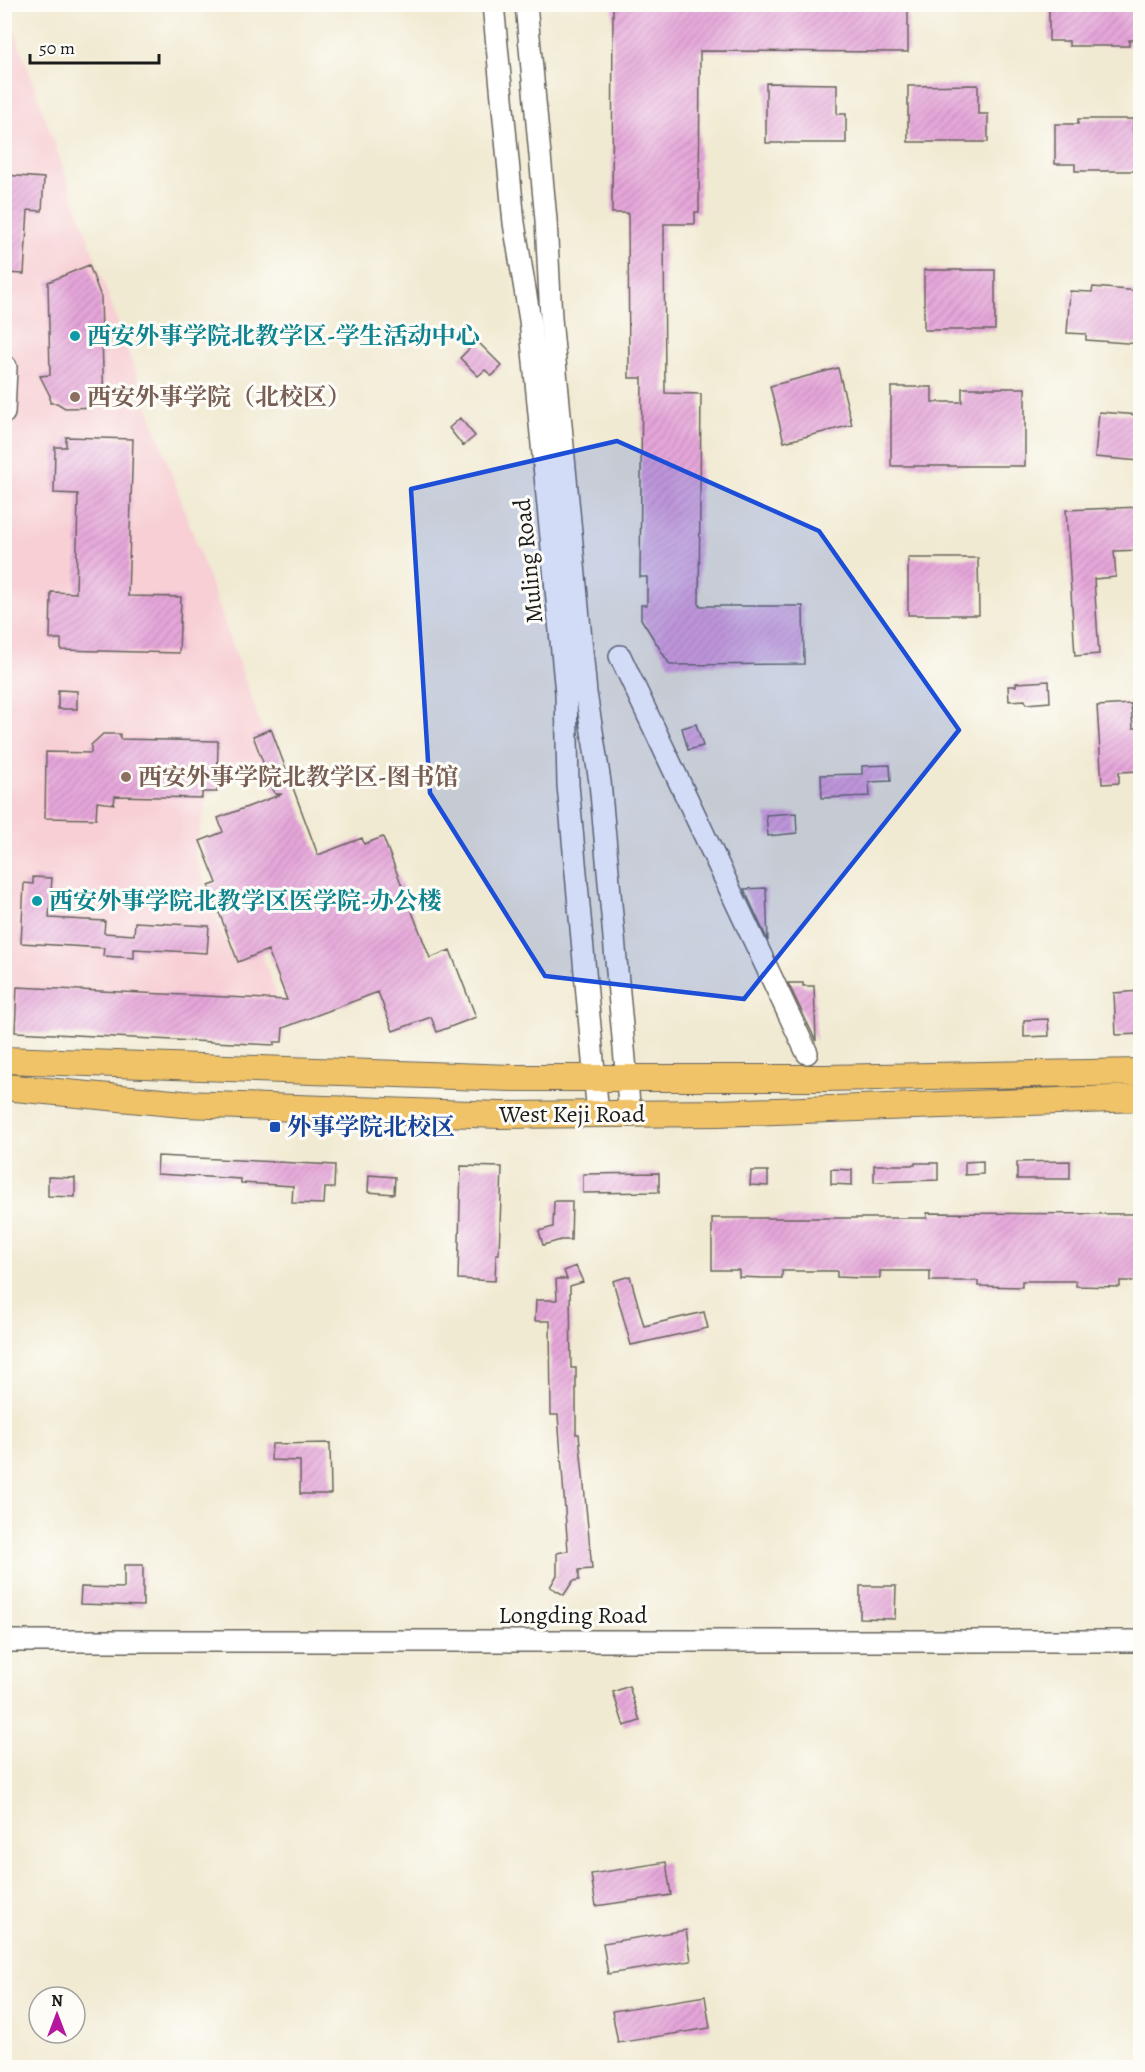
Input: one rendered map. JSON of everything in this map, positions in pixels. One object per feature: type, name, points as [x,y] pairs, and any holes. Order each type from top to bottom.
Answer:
[{"type":"main road","name":"West Keji Road","points":[[4,1060],[511,1078],[824,1078],[1140,1072]]},
{"type":"main road","name":"West Keji Road","points":[[4,1087],[183,1104],[488,1114],[630,1114],[1140,1098]]},
{"type":"street","name":"Muling Road","points":[[493,4],[514,223],[530,320],[566,693],[568,786],[598,1114]]},
{"type":"street","name":"Muling Road","points":[[526,4],[546,220],[550,318],[583,670],[600,782],[630,1114]]},
{"type":"street","points":[[4,367],[6,367],[4,413]]},
{"type":"street","points":[[620,656],[807,1053]]},
{"type":"street","name":"Longding Road","points":[[4,1641],[1140,1641]]},
{"type":"highlighted area","points":[[617,441],[819,531],[959,730],[744,999],[545,976],[430,793],[411,489]]},
{"type":"shaded area","name":"西安外事学院（北校区）","points":[[4,26],[14,29],[275,765],[210,787],[194,854],[230,954],[258,944],[288,1025],[5,1011]]},
{"type":"building","points":[[613,4],[908,4],[908,52],[700,51],[699,212],[695,212],[695,224],[664,224],[665,393],[701,394],[699,606],[803,606],[804,664],[670,665],[641,619],[641,605],[647,605],[647,577],[640,577],[642,378],[629,378],[628,213],[612,213]]},
{"type":"building","points":[[1049,4],[1140,4],[1140,40],[1129,40],[1129,46],[1069,46],[1069,41],[1049,41]]},
{"type":"building","points":[[766,83],[837,84],[837,114],[846,114],[846,143],[766,143]]},
{"type":"building","points":[[978,85],[978,114],[988,114],[988,142],[908,142],[908,86]]},
{"type":"building","points":[[1078,119],[1133,119],[1133,133],[1140,133],[1140,164],[1136,164],[1136,171],[1075,171],[1075,164],[1055,164],[1055,124],[1078,124]]},
{"type":"building","points":[[4,175],[44,178],[42,211],[28,210],[24,274],[4,273]]},
{"type":"building","name":"西安外事学院北教学区-学生活动中心","points":[[89,265],[101,297],[104,407],[65,408],[57,403],[50,403],[50,396],[40,376],[50,375],[48,282]]},
{"type":"building","points":[[924,270],[995,270],[995,330],[924,330]]},
{"type":"building","points":[[1093,287],[1140,291],[1140,344],[1086,340],[1086,334],[1067,333],[1070,291],[1092,292]]},
{"type":"building","points":[[477,341],[502,366],[492,376],[485,370],[478,376],[460,358]]},
{"type":"building","points":[[838,368],[852,425],[784,442],[770,386]]},
{"type":"building","points":[[891,387],[932,387],[932,402],[962,402],[962,388],[1025,388],[1025,466],[891,466]]},
{"type":"building","points":[[1099,412],[1140,415],[1140,461],[1095,457]]},
{"type":"building","points":[[460,418],[475,436],[463,446],[449,428]]},
{"type":"building","points":[[66,437],[133,439],[128,596],[181,597],[179,653],[61,650],[61,639],[50,639],[51,592],[76,593],[78,494],[54,493],[55,447],[66,447]]},
{"type":"building","points":[[1140,507],[1140,550],[1114,551],[1116,577],[1094,579],[1099,654],[1075,656],[1066,510]]},
{"type":"building","points":[[908,558],[978,558],[979,615],[908,615]]},
{"type":"building","points":[[1049,681],[1050,702],[1026,704],[1025,700],[1009,701],[1008,686],[1016,686],[1016,683]]},
{"type":"building","points":[[58,690],[77,691],[77,709],[58,709]]},
{"type":"building","points":[[1131,704],[1133,728],[1140,728],[1140,771],[1119,772],[1119,783],[1102,784],[1097,706]]},
{"type":"building","points":[[696,724],[703,746],[688,750],[682,728]]},
{"type":"building","points":[[271,729],[318,855],[362,838],[364,844],[383,837],[430,958],[450,950],[476,1017],[437,1032],[431,1017],[393,1031],[378,992],[283,1028],[282,1042],[274,1042],[274,1045],[15,1032],[17,987],[287,1000],[268,950],[238,962],[209,886],[217,883],[200,841],[223,832],[218,818],[282,794],[275,794],[253,736]]},
{"type":"building","name":"西安外事学院北教学区-图书馆","points":[[103,734],[120,734],[120,739],[218,741],[217,792],[202,792],[202,798],[115,796],[114,804],[97,802],[96,819],[45,818],[46,752],[91,753],[91,745]]},
{"type":"building","points":[[890,765],[891,781],[869,782],[870,796],[822,798],[821,775],[862,774],[862,766]]},
{"type":"building","points":[[796,813],[797,833],[768,836],[766,815]]},
{"type":"building","name":"西安外事学院北教学区医学院-办公楼","points":[[33,877],[52,878],[49,918],[105,921],[104,933],[134,935],[135,922],[209,926],[207,953],[134,949],[134,958],[103,956],[104,948],[21,943],[24,883],[33,884]]},
{"type":"building","points":[[766,888],[768,941],[744,889]]},
{"type":"building","points":[[788,983],[814,986],[816,1041]]},
{"type":"building","points":[[1140,991],[1140,1034],[1116,1035],[1114,993]]},
{"type":"building","points":[[1048,1019],[1049,1036],[1024,1037],[1024,1020]]},
{"type":"building","points":[[158,1156],[335,1165],[334,1188],[325,1188],[324,1204],[292,1203],[293,1186],[241,1183],[241,1179],[157,1174]]},
{"type":"building","points":[[983,1161],[983,1174],[965,1175],[965,1162]]},
{"type":"building","points":[[1070,1161],[1070,1179],[1017,1179],[1017,1162]]},
{"type":"building","points":[[915,1163],[938,1163],[938,1180],[874,1182],[874,1165],[915,1165]]},
{"type":"building","points":[[461,1166],[502,1167],[499,1254],[496,1254],[495,1281],[458,1279]]},
{"type":"building","points":[[831,1169],[852,1170],[852,1185],[831,1184]]},
{"type":"building","points":[[751,1171],[768,1171],[768,1186],[750,1185]]},
{"type":"building","points":[[659,1173],[659,1192],[583,1193],[583,1174]]},
{"type":"building","points":[[369,1175],[395,1177],[394,1194],[368,1192]]},
{"type":"building","points":[[48,1177],[75,1178],[75,1197],[48,1196]]},
{"type":"building","points":[[554,1201],[572,1201],[571,1240],[543,1245],[539,1231],[553,1227]]},
{"type":"building","points":[[927,1213],[1140,1214],[1140,1281],[1120,1281],[1120,1287],[1076,1286],[1076,1281],[1022,1281],[1022,1287],[978,1286],[978,1281],[930,1281],[930,1271],[880,1271],[880,1278],[862,1278],[837,1277],[837,1271],[782,1271],[782,1278],[763,1278],[739,1277],[739,1270],[712,1270],[712,1218],[927,1218]]},
{"type":"building","points":[[576,1266],[583,1282],[570,1286],[571,1368],[576,1368],[576,1434],[579,1434],[592,1569],[579,1570],[579,1580],[573,1581],[564,1595],[550,1587],[557,1575],[557,1553],[568,1551],[558,1415],[551,1415],[550,1321],[535,1321],[536,1300],[557,1300],[556,1279],[567,1279],[564,1271]]},
{"type":"building","points":[[630,1276],[644,1326],[704,1312],[708,1328],[631,1345],[613,1281]]},
{"type":"building","points":[[330,1443],[331,1494],[300,1494],[300,1461],[271,1460],[272,1444]]},
{"type":"building","points":[[124,1565],[143,1565],[143,1606],[80,1604],[81,1587],[124,1588]]},
{"type":"building","points":[[860,1586],[896,1586],[895,1619],[860,1618]]},
{"type":"building","points":[[629,1686],[640,1721],[624,1726],[613,1692]]},
{"type":"building","points":[[666,1862],[671,1895],[596,1906],[591,1874]]},
{"type":"building","points":[[686,1930],[691,1961],[608,1974],[603,1943]]},
{"type":"building","points":[[705,1996],[710,2028],[618,2043],[612,2011]]},
{"type":"place","name":"西安外事学院北教学区-学生活动中心","points":[[75,336]]},
{"type":"place","name":"西安外事学院（北校区）","points":[[75,397]]},
{"type":"place","name":"西安外事学院北教学区-图书馆","points":[[126,777]]},
{"type":"place","name":"西安外事学院北教学区医学院-办公楼","points":[[37,901]]},
{"type":"place","name":"外事学院北校区","points":[[275,1127]]}]
